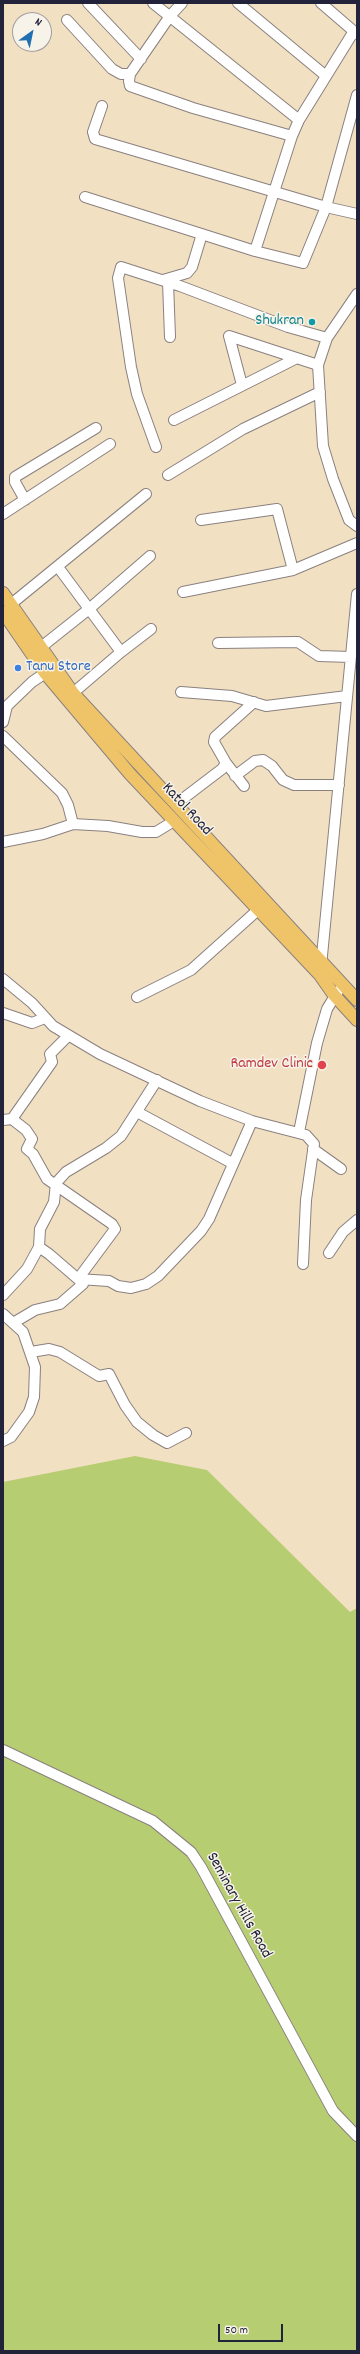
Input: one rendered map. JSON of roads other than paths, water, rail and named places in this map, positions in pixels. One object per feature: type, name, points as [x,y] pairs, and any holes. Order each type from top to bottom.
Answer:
[{"type":"main road","name":"Katol Road","points":[[3,593],[7,608],[50,670],[130,774],[320,975],[334,995],[357,1020]]},
{"type":"main road","name":"Katol Road","points":[[7,608],[40,648],[50,670],[357,1000]]},
{"type":"main road","points":[[174,821],[179,808]]},
{"type":"street","points":[[88,3],[141,59]]},
{"type":"street","points":[[153,3],[299,120]]},
{"type":"street","points":[[182,3],[170,16],[130,74],[128,81],[134,88],[194,108],[292,136]]},
{"type":"street","points":[[238,3],[326,76]]},
{"type":"street","points":[[255,251],[292,136],[299,120],[355,32],[321,3]]},
{"type":"street","points":[[67,20],[112,69],[121,74],[130,74]]},
{"type":"street","points":[[85,197],[255,251],[303,264],[326,207],[357,95]]},
{"type":"street","points":[[102,106],[93,132],[95,139],[326,207],[357,214]]},
{"type":"street","points":[[165,281],[187,272],[192,267],[202,234]]},
{"type":"street","points":[[156,447],[137,394],[118,278],[122,267],[165,281],[288,327],[327,338]]},
{"type":"street","points":[[165,281],[170,337]]},
{"type":"street","points":[[357,294],[327,338],[318,365],[323,446],[333,479],[349,520],[357,526]]},
{"type":"street","points":[[242,385],[229,336],[318,365]]},
{"type":"street","points":[[174,420],[297,358]]},
{"type":"street","points":[[168,475],[242,429],[320,392]]},
{"type":"street","points":[[25,500],[15,482],[15,477],[96,428]]},
{"type":"street","points":[[3,514],[110,444]]},
{"type":"street","points":[[7,608],[146,494]]},
{"type":"street","points":[[201,520],[277,509],[293,570]]},
{"type":"street","points":[[183,592],[293,570],[357,543]]},
{"type":"street","points":[[40,648],[89,609],[150,556]]},
{"type":"street","points":[[58,567],[121,652]]},
{"type":"street","points":[[320,975],[347,696],[353,663],[357,594]]},
{"type":"street","points":[[73,693],[121,652],[151,629]]},
{"type":"street","points":[[218,643],[298,642],[319,656],[353,663]]},
{"type":"street","points":[[3,722],[7,706],[50,670]]},
{"type":"street","points":[[181,692],[232,696],[266,706],[347,696]]},
{"type":"street","points":[[244,786],[226,763],[214,742],[215,737],[254,702]]},
{"type":"street","points":[[3,736],[62,792],[68,805],[73,824]]},
{"type":"street","points":[[236,776],[254,761],[263,760],[272,766],[283,780],[294,785],[339,785]]},
{"type":"street","points":[[179,808],[222,769],[226,763]]},
{"type":"street","points":[[3,842],[44,834],[73,824],[108,826],[142,832],[156,832],[174,821]]},
{"type":"street","points":[[137,996],[191,970],[259,909]]},
{"type":"street","points":[[3,979],[32,1003],[45,1018],[68,1036],[100,1054],[157,1080],[200,1102],[252,1121],[299,1132],[306,1136],[314,1144],[314,1149],[306,1200],[303,1264]]},
{"type":"street","points":[[299,1132],[317,1043],[327,1009],[334,995],[343,985]]},
{"type":"street","points":[[3,1013],[32,1023],[45,1018]]},
{"type":"street","points":[[68,1036],[50,1054],[52,1062],[7,1120],[26,1130],[32,1139],[27,1149],[37,1160],[47,1179],[56,1183],[112,1224],[116,1229],[78,1279]]},
{"type":"street","points":[[3,1295],[28,1269],[39,1247],[40,1229],[54,1202],[56,1183],[66,1172],[106,1148],[120,1136],[157,1080]]},
{"type":"street","points":[[137,1112],[232,1163]]},
{"type":"street","points":[[78,1279],[109,1281],[118,1286],[131,1288],[146,1284],[158,1276],[201,1231],[229,1176],[232,1163],[252,1121]]},
{"type":"street","points":[[314,1149],[341,1169]]},
{"type":"street","points":[[329,1253],[343,1232],[357,1220]]},
{"type":"street","points":[[12,1323],[35,1310],[60,1304],[83,1284],[39,1247]]},
{"type":"street","points":[[3,1314],[24,1332],[36,1367],[34,1397],[29,1412],[12,1437],[3,1441]]},
{"type":"street","points":[[31,1352],[48,1349],[60,1352],[100,1376],[109,1374],[125,1405],[138,1422],[153,1435],[167,1443],[186,1433]]},
{"type":"street","name":"Seminary Hills Road","points":[[3,1750],[153,1821],[191,1852],[201,1867],[333,2111],[357,2136]]},
{"type":"place","name":"Shukran","points":[[312,322]]},
{"type":"place","name":"Tanu Store","points":[[18,668]]},
{"type":"place","name":"Ramdev Clinic","points":[[322,1065]]}]
